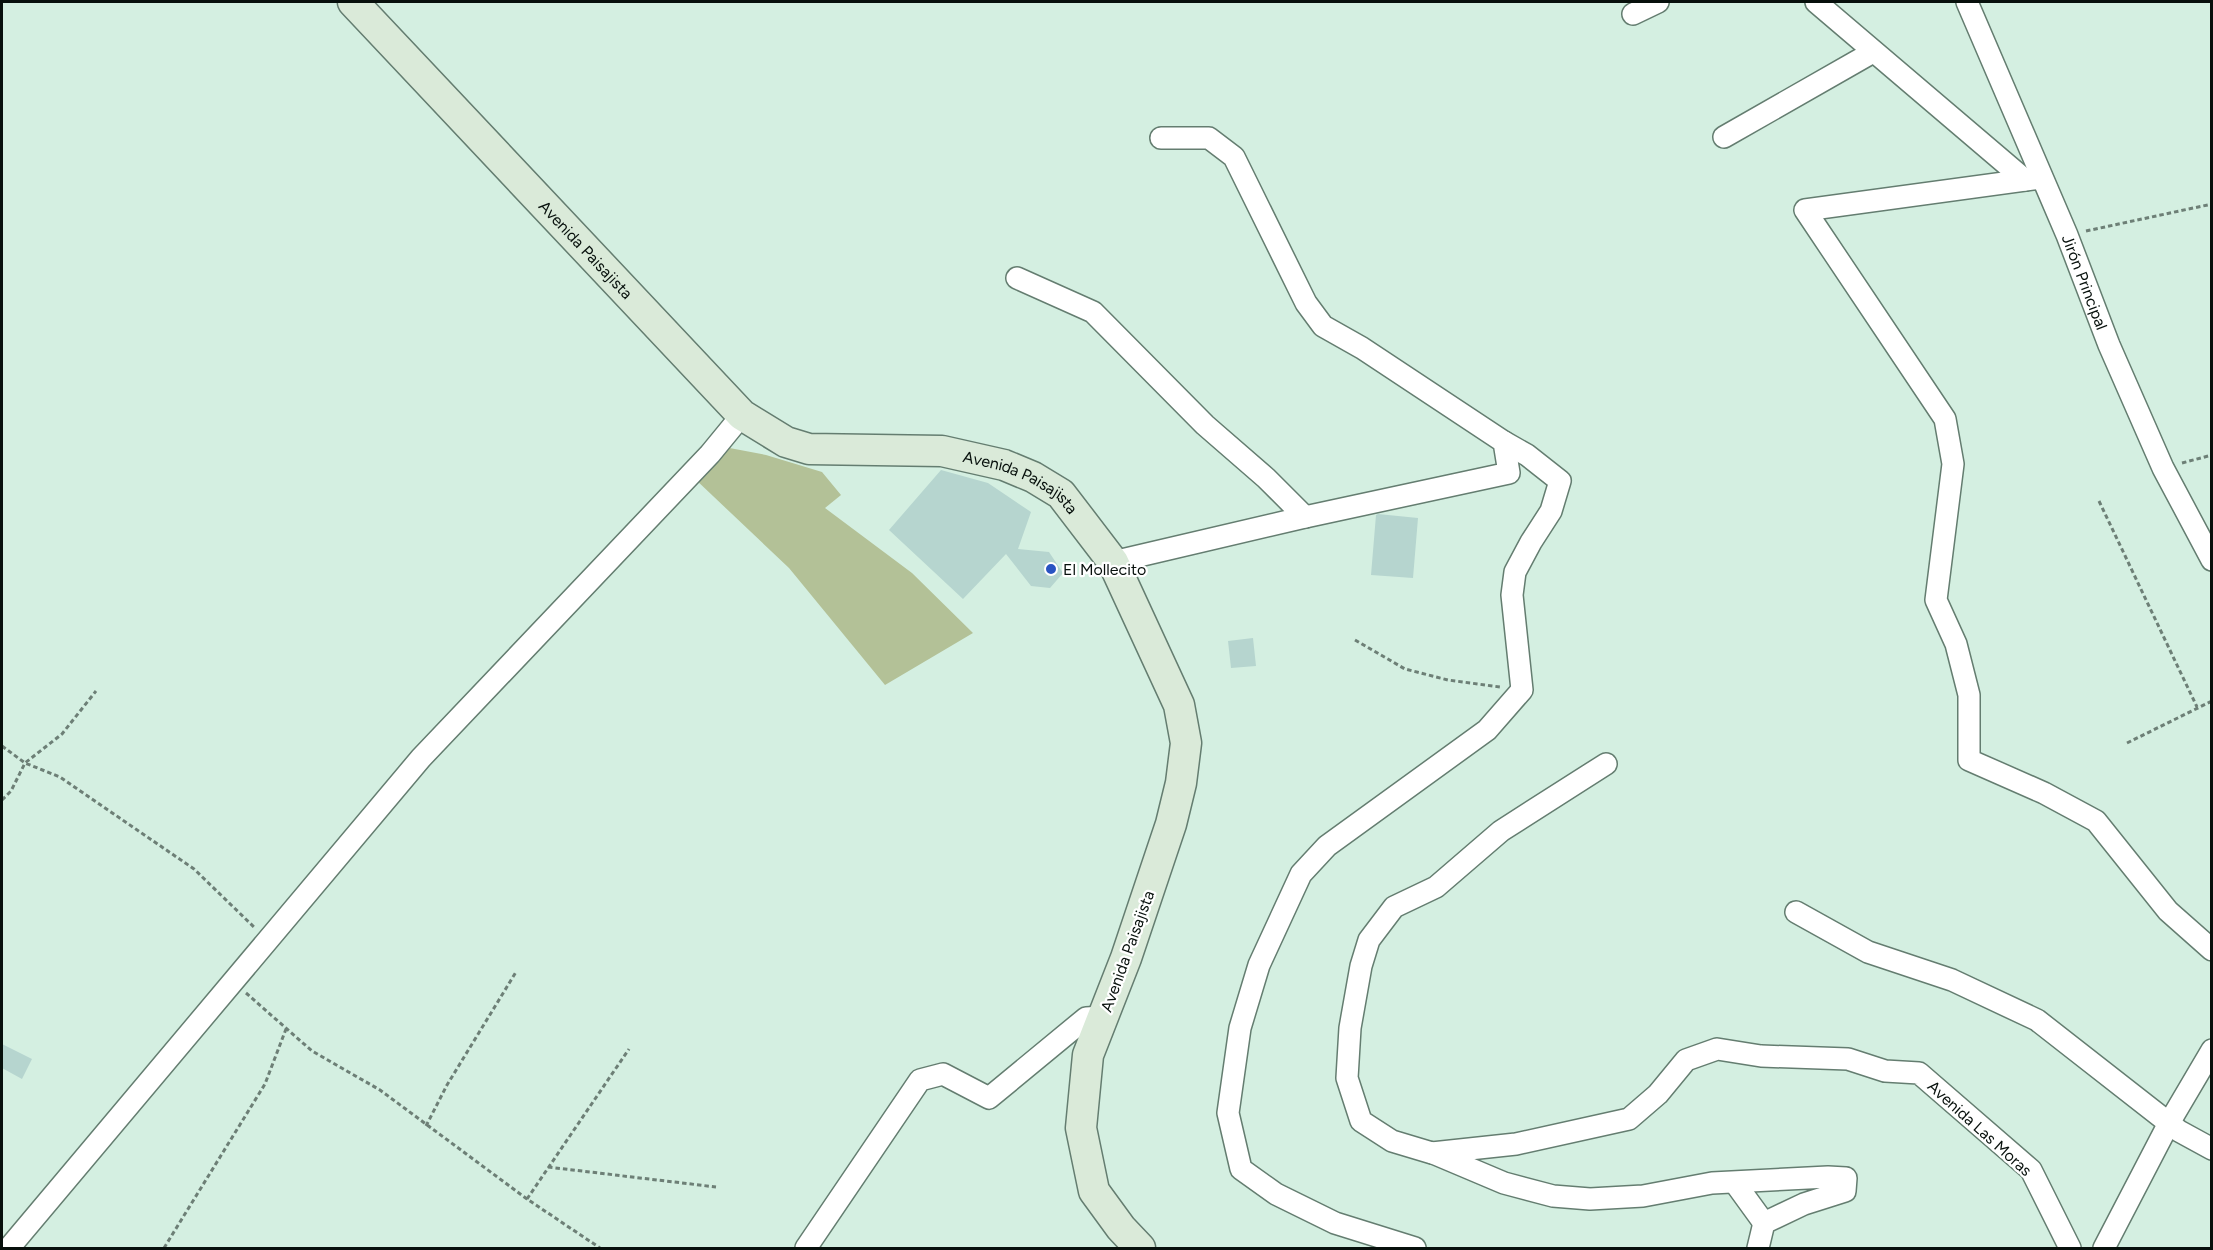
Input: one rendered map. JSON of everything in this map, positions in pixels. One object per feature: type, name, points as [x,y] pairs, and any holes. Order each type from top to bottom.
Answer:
[{"type":"main road","name":"Avenida Paisajista","points":[[353,2],[742,415],[786,442],[809,449],[942,451],[1004,465],[1033,477],[1061,494],[1113,562],[1179,705],[1186,743],[1181,783],[1171,824],[1126,958],[1088,1055],[1081,1128],[1094,1191],[1121,1228],[1140,1248]]},
{"type":"street","points":[[1633,14],[1658,2]]},
{"type":"street","points":[[1816,2],[1873,51],[2033,179]]},
{"type":"street","name":"Jirón Principal","points":[[1967,2],[2033,179],[2067,235],[2109,345],[2163,468],[2211,560]]},
{"type":"street","points":[[1724,137],[1873,51]]},
{"type":"street","points":[[1161,138],[1209,138],[1234,157],[1306,303],[1323,326],[1362,348],[1527,455],[1560,481],[1551,511],[1515,572],[1512,595],[1522,690],[1487,730],[1327,846],[1301,874],[1259,965],[1240,1028],[1228,1113],[1241,1169],[1276,1194],[1335,1223],[1415,1248]]},
{"type":"street","points":[[2033,179],[1805,210],[1945,419],[1953,464],[1936,600],[1956,644],[1969,695],[1969,760],[2044,793],[2096,821],[2168,911],[2211,950]]},
{"type":"street","points":[[1017,278],[1093,312],[1204,425],[1266,478],[1305,517]]},
{"type":"street","points":[[9,1248],[269,942],[421,758],[710,454],[742,415]]},
{"type":"street","points":[[1113,562],[1509,472],[1504,442]]},
{"type":"street","points":[[1606,764],[1502,831],[1436,887],[1394,907],[1369,940],[1361,966],[1350,1028],[1347,1078],[1361,1121],[1392,1141],[1432,1153],[1504,1184],[1553,1196],[1590,1199],[1643,1196],[1712,1184],[1797,1178],[1846,1178],[1845,1191],[1804,1204],[1764,1223]]},
{"type":"street","points":[[1796,912],[1868,952],[1952,980],[2037,1020],[2169,1123],[2211,1149]]},
{"type":"street","points":[[807,1248],[920,1080],[943,1074],[989,1098],[1086,1018],[1103,1017]]},
{"type":"street","name":"Avenida Las Moras","points":[[1432,1153],[1516,1144],[1629,1119],[1658,1094],[1686,1060],[1717,1049],[1761,1056],[1848,1059],[1885,1071],[1919,1073],[2031,1170],[2070,1248]]},
{"type":"street","points":[[2104,1248],[2169,1123],[2211,1050]]},
{"type":"street","points":[[1736,1183],[1764,1223],[1758,1248]]},
{"type":"path","points":[[2067,235],[2211,204]]},
{"type":"path","points":[[2163,468],[2211,455]]},
{"type":"path","points":[[2099,501],[2197,707]]},
{"type":"path","points":[[1355,640],[1405,669],[1448,680],[1522,690]]},
{"type":"path","points":[[2,800],[10,791],[25,763],[62,734],[96,691]]},
{"type":"path","points":[[2127,743],[2211,701]]},
{"type":"path","points":[[2,746],[25,763],[60,777],[194,869],[269,942]]},
{"type":"path","points":[[426,1126],[447,1085],[516,972]]},
{"type":"path","points":[[233,982],[312,1051],[380,1090],[527,1199],[600,1248]]},
{"type":"path","points":[[164,1248],[265,1084],[286,1029]]},
{"type":"path","points":[[527,1199],[629,1048]]},
{"type":"path","points":[[548,1167],[716,1187]]},
{"type":"green space","points":[[719,446],[766,455],[822,472],[841,495],[825,508],[912,573],[973,633],[885,685],[789,568],[694,478]]},
{"type":"building","points":[[941,470],[988,483],[1031,512],[1018,549],[1049,552],[1063,573],[1050,588],[1031,586],[1006,554],[963,599],[889,530]]},
{"type":"building","points":[[1376,515],[1418,518],[1413,578],[1371,575]]},
{"type":"building","points":[[1253,638],[1256,666],[1231,668],[1228,641]]},
{"type":"building","points":[[2,1044],[32,1059],[22,1079],[2,1068]]},
{"type":"place","name":"El Mollecito","points":[[1051,569]]}]
